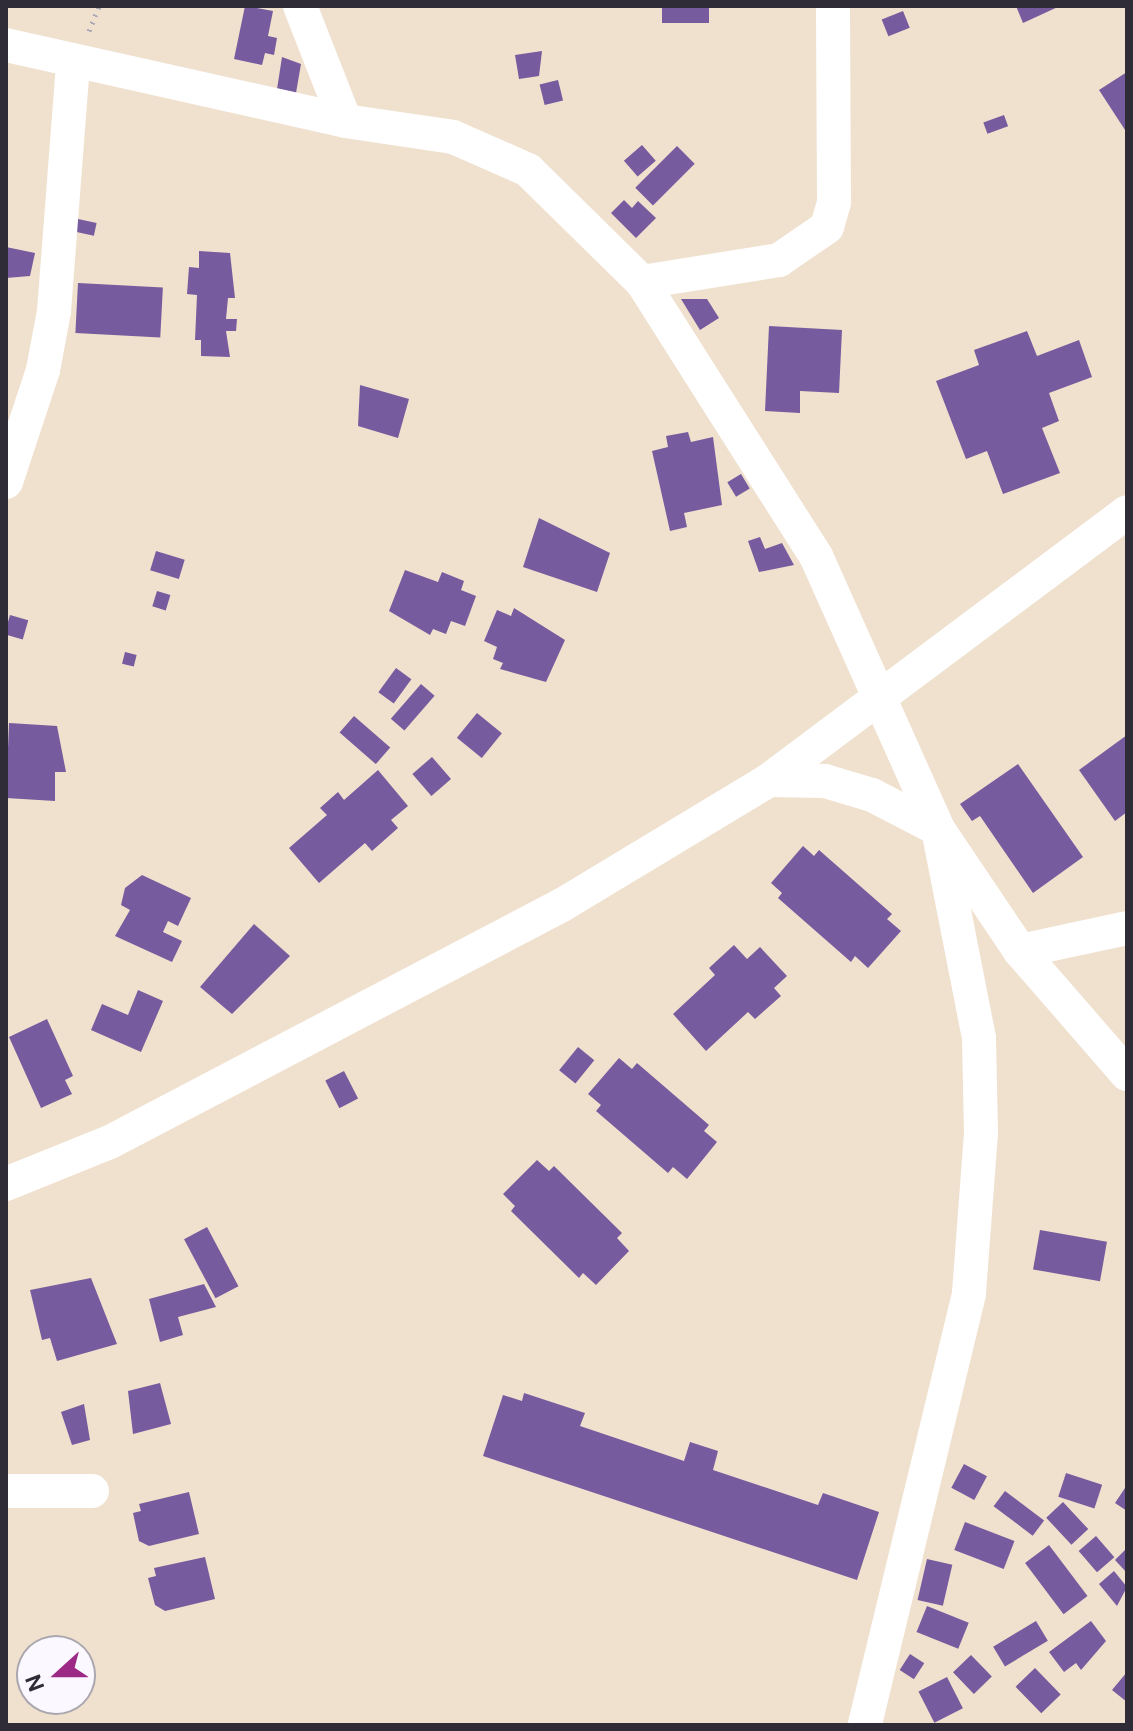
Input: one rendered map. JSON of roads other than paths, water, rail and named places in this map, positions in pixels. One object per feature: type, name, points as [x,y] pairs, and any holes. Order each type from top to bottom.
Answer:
[{"type":"street","points":[[300,6],[345,121]]},
{"type":"street","points":[[642,282],[779,260],[827,227],[834,202],[833,6]]},
{"type":"street","points":[[6,45],[73,64],[491,149],[528,170],[642,282],[816,556],[938,829],[1020,951],[1127,1074]]},
{"type":"street","points":[[6,482],[43,370],[54,311],[73,64]]},
{"type":"street","points":[[6,1184],[110,1142],[290,1051],[562,905],[769,780],[1127,512]]},
{"type":"street","points":[[769,780],[837,784],[938,829]]},
{"type":"street","points":[[865,1725],[969,1294],[981,1133],[979,1038],[938,829]]},
{"type":"street","points":[[1020,951],[1127,928]]},
{"type":"street","points":[[6,1491],[92,1491]]}]
